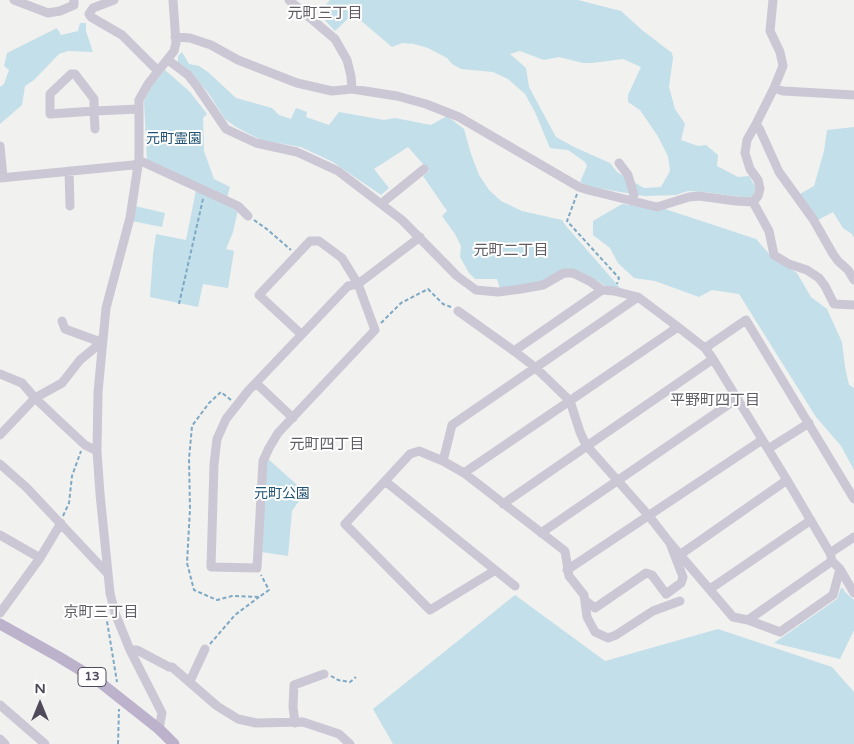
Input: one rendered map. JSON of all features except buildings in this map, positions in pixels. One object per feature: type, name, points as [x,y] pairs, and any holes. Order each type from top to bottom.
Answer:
[{"type":"main road","name":"13","points":[[0,624],[97,680],[159,728],[174,744]]},
{"type":"street","points":[[14,0],[48,13],[60,11],[74,5],[74,0]]},
{"type":"street","points":[[114,0],[92,8],[89,14],[133,44],[158,71]]},
{"type":"street","points":[[159,728],[162,713],[130,650],[115,613],[110,593],[100,504],[97,451],[98,392],[106,308],[130,218],[138,163],[139,100],[142,92],[174,51],[175,37],[172,0]]},
{"type":"street","points":[[289,0],[335,39],[347,60],[352,89]]},
{"type":"street","points":[[753,202],[758,196],[760,188],[758,180],[750,169],[745,153],[748,140],[783,66],[780,52],[770,31],[772,0]]},
{"type":"street","points":[[175,37],[190,38],[211,45],[238,60],[297,83],[332,91],[352,89],[397,96],[426,104],[459,117],[579,187],[657,207],[699,196],[736,202],[753,202]]},
{"type":"street","points":[[168,60],[196,85],[226,128],[256,142],[313,158],[338,171],[382,203],[420,237],[457,276],[476,290],[498,292],[529,288],[543,285],[564,273],[573,273],[602,290],[638,297],[678,327],[705,348],[713,359],[854,593]]},
{"type":"street","points":[[94,129],[94,111],[94,99],[75,74],[71,74],[50,94],[50,114],[94,111],[139,110]]},
{"type":"street","points":[[774,88],[783,91],[854,95]]},
{"type":"street","points":[[756,124],[779,172],[813,219],[833,254],[848,270],[854,280]]},
{"type":"street","points":[[0,146],[2,178],[143,162],[238,206],[248,216]]},
{"type":"street","points":[[619,163],[628,175],[634,195],[632,201]]},
{"type":"street","points":[[382,203],[424,169]]},
{"type":"street","points":[[69,171],[70,206]]},
{"type":"street","points":[[753,202],[769,231],[774,255],[789,264],[807,270],[819,278],[834,304],[854,305]]},
{"type":"street","points":[[301,334],[259,295],[310,241],[319,240],[342,258],[358,284],[375,330],[278,433],[269,448],[263,461],[257,568],[211,567],[214,464],[217,439],[231,412],[301,334],[348,286],[358,284],[420,237]]},
{"type":"street","points":[[514,352],[602,290]]},
{"type":"street","points":[[443,461],[452,425],[638,297]]},
{"type":"street","points":[[458,311],[536,368],[570,401],[586,445],[733,616],[780,632],[833,595],[840,569]]},
{"type":"street","points":[[705,348],[746,320],[854,499]]},
{"type":"street","points":[[62,321],[65,329],[103,341]]},
{"type":"street","points":[[464,473],[678,327]]},
{"type":"street","points":[[0,435],[35,398],[62,383],[80,360],[103,341]]},
{"type":"street","points":[[503,504],[713,359]]},
{"type":"street","points":[[0,374],[22,383],[35,398],[86,445],[97,451]]},
{"type":"street","points":[[256,384],[294,418]]},
{"type":"street","points":[[541,533],[738,398]]},
{"type":"street","points":[[768,449],[809,423]]},
{"type":"street","points":[[567,570],[762,440]]},
{"type":"street","points":[[494,570],[430,610],[345,524],[410,454],[419,451],[443,461],[464,473],[565,551],[569,576],[584,595],[587,617],[595,632],[608,638],[616,636],[653,611],[680,601]]},
{"type":"street","points":[[0,464],[26,487],[108,573]]},
{"type":"street","points":[[681,554],[787,480]]},
{"type":"street","points":[[385,481],[515,586]]},
{"type":"street","points":[[710,589],[811,520]]},
{"type":"street","points":[[0,613],[40,558],[61,523]]},
{"type":"street","points":[[0,535],[40,558]]},
{"type":"street","points":[[748,620],[831,557],[854,537]]},
{"type":"street","points":[[586,601],[595,608],[646,573],[652,575],[666,594],[681,583],[682,577],[670,543]]},
{"type":"street","points":[[190,681],[206,649]]},
{"type":"street","points":[[130,650],[137,650],[172,667],[216,706],[238,719],[256,723],[303,722],[339,734],[350,744]]},
{"type":"street","points":[[295,723],[293,707],[294,685],[324,674]]},
{"type":"street","points":[[0,705],[46,744]]},
{"type":"street","points":[[0,739],[5,744]]},
{"type":"path","points":[[579,187],[567,221],[619,278],[614,291]]},
{"type":"path","points":[[180,304],[205,190]]},
{"type":"path","points":[[248,216],[268,230],[296,255]]},
{"type":"path","points":[[375,330],[402,303],[428,289],[443,304],[458,311]]},
{"type":"path","points":[[61,523],[69,503],[72,476],[79,453],[86,445]]},
{"type":"path","points":[[110,593],[106,617],[119,696],[118,744]]},
{"type":"path","points":[[206,649],[235,615],[259,597]]},
{"type":"path","points":[[324,674],[343,682],[350,682],[356,677]]},
{"type":"green space","points":[[330,0],[578,0],[621,11],[672,53],[669,87],[675,109],[685,124],[681,140],[698,146],[706,145],[718,155],[717,166],[738,177],[749,176],[756,188],[753,196],[748,198],[688,191],[676,195],[644,196],[591,187],[580,182],[587,166],[585,162],[568,150],[550,148],[535,112],[525,94],[508,79],[493,72],[461,69],[452,64],[447,58],[428,48],[414,44],[402,43],[392,47],[353,14],[335,31],[318,13]],"holes":[[[520,51],[544,60],[559,57],[583,63],[592,63],[623,59],[641,67],[628,95],[628,102],[640,110],[657,135],[668,156],[670,171],[661,187],[644,188],[617,172],[610,163],[556,137],[529,87],[526,68],[510,54]]]},
{"type":"green space","points":[[80,23],[86,23],[86,31],[93,52],[68,51],[59,54],[34,80],[25,86],[22,105],[0,124],[0,87],[4,84],[9,70],[4,66],[7,53],[57,28],[61,35],[78,31]]},
{"type":"green space","points":[[182,52],[189,64],[199,66],[208,72],[236,98],[272,108],[279,115],[291,119],[296,108],[307,112],[306,117],[329,125],[339,112],[384,120],[395,118],[431,125],[447,116],[464,129],[479,175],[489,190],[501,201],[522,211],[562,220],[622,290],[607,287],[598,281],[577,273],[542,283],[500,289],[497,279],[475,279],[469,273],[460,257],[461,246],[455,234],[442,216],[447,211],[423,176],[429,171],[408,147],[374,169],[389,188],[381,195],[333,162],[301,147],[261,140],[236,127],[225,119],[209,94],[195,77],[178,63],[178,56]]},
{"type":"green space","name":"元町霊園","points":[[165,70],[190,92],[207,114],[203,118],[204,151],[214,179],[230,187],[226,202],[238,210],[233,232],[226,249],[234,251],[228,288],[203,284],[198,307],[150,297],[156,234],[186,240],[197,185],[147,161],[144,101],[151,87]]},
{"type":"green space","points":[[854,127],[854,238],[852,234],[843,228],[833,212],[816,221],[800,194],[814,186],[824,151],[827,130]]},
{"type":"green space","points":[[622,204],[665,209],[756,239],[771,256],[797,273],[811,297],[827,309],[842,342],[849,385],[854,388],[854,470],[841,446],[816,417],[739,294],[712,290],[699,297],[655,281],[634,278],[618,263],[610,248],[593,235],[593,221]]},
{"type":"green space","points":[[135,206],[165,213],[162,227],[132,221]]},
{"type":"green space","name":"元町公園","points":[[267,458],[305,492],[292,511],[288,556],[261,552]]},
{"type":"green space","points":[[841,588],[854,600],[854,630],[840,659],[774,643],[837,599]]},
{"type":"green space","points":[[515,595],[605,661],[718,629],[832,667],[854,692],[854,744],[393,744],[373,709]]},
{"type":"district","name":"元町三丁目","points":[[325,14]]},
{"type":"district","name":"元町二丁目","points":[[511,251]]},
{"type":"district","name":"平野町四丁目","points":[[715,401]]},
{"type":"district","name":"元町四丁目","points":[[327,445]]},
{"type":"district","name":"京町三丁目","points":[[101,613]]}]
